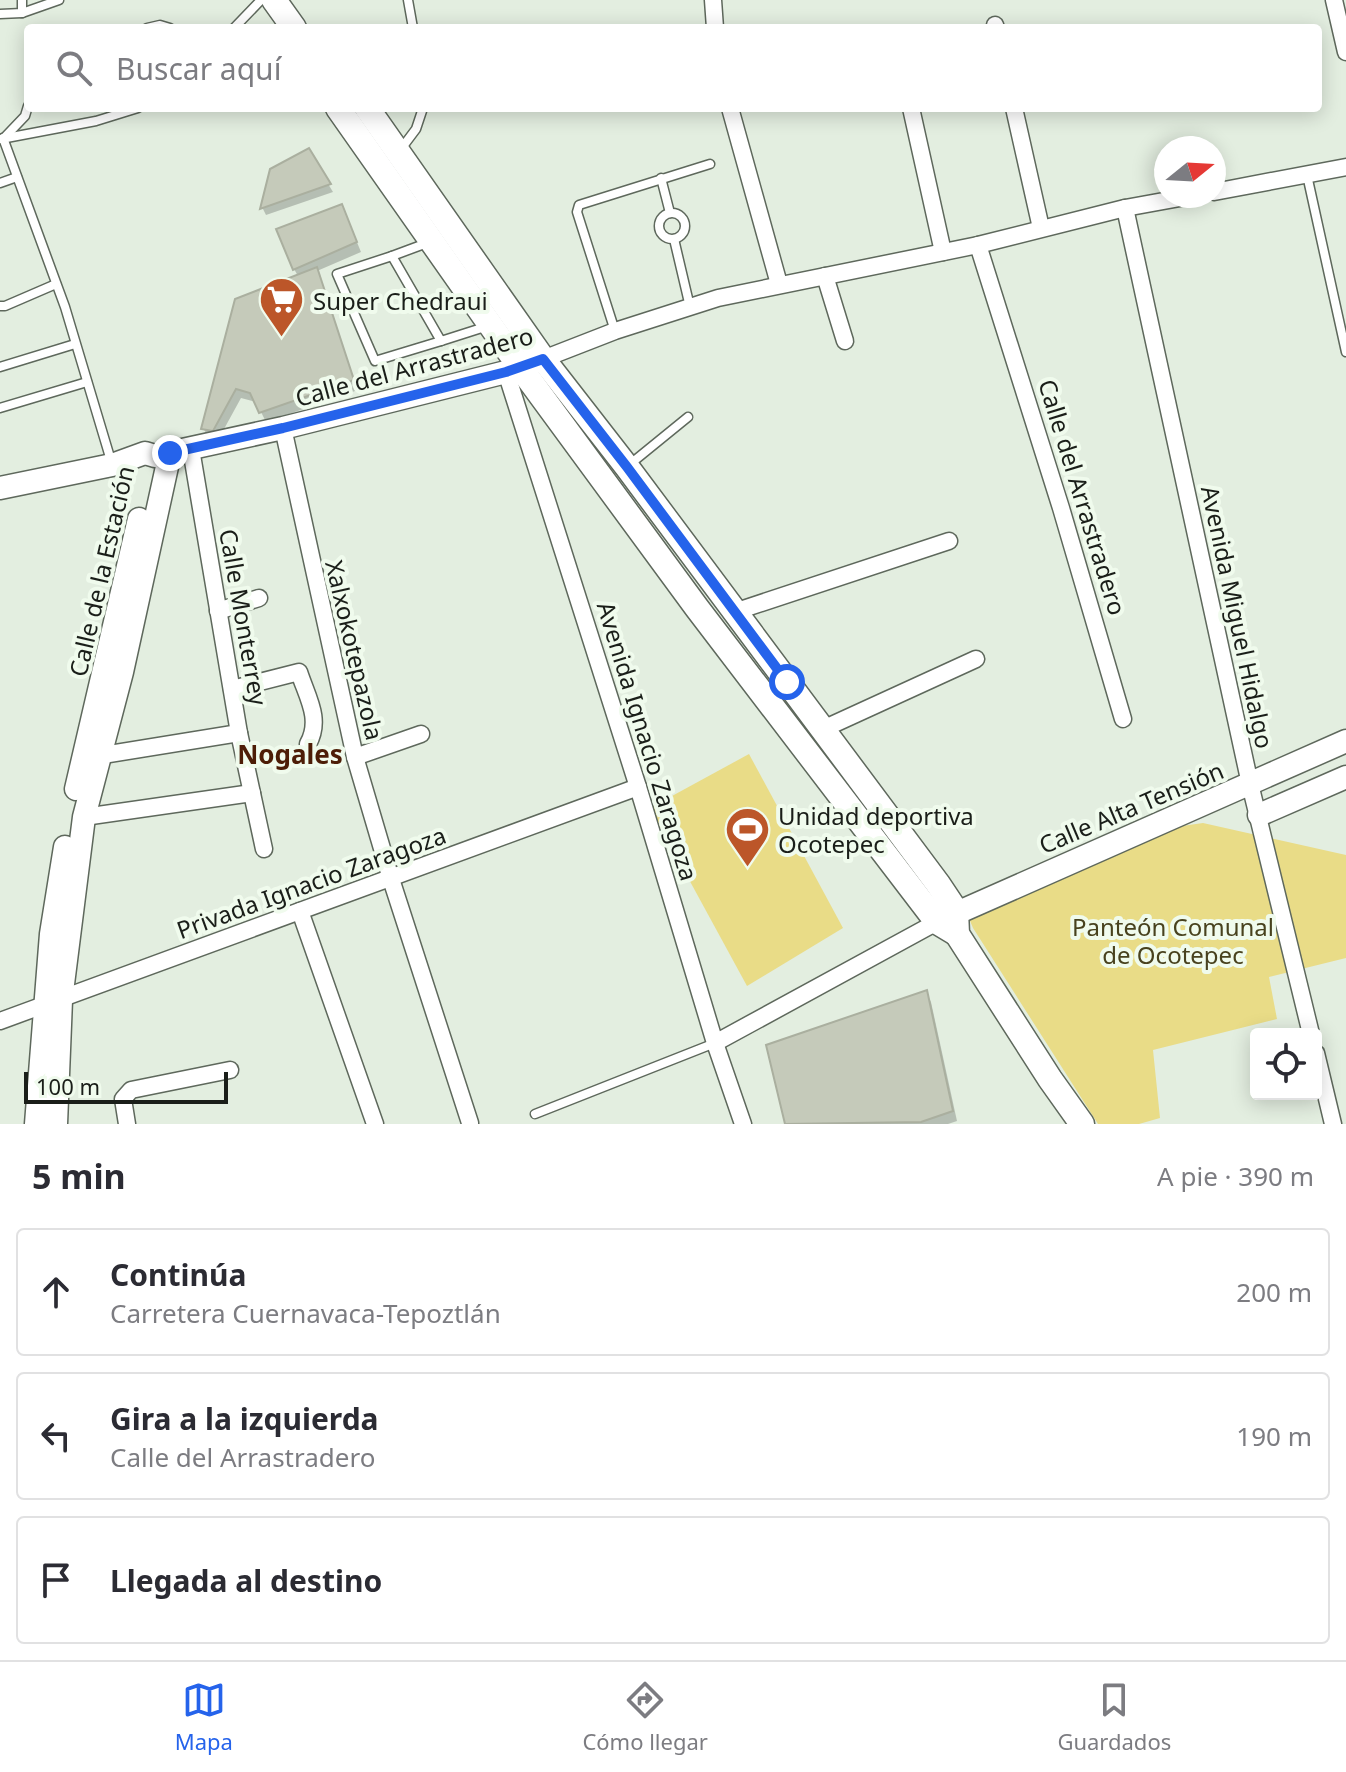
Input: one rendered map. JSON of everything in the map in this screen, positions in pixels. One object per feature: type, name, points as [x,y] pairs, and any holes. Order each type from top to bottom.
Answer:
[{"type":"main road","points":[[341,112],[697,608],[950,923]]},
{"type":"main road","points":[[370,112],[398,153],[523,366],[627,467],[823,729],[1082,1124]]},
{"type":"street","points":[[713,0],[715,24]]},
{"type":"street","points":[[1334,0],[1346,52]]},
{"type":"street","points":[[731,112],[779,284]]},
{"type":"street","points":[[912,112],[943,252]]},
{"type":"street","points":[[1015,112],[1041,228]]},
{"type":"street","points":[[1226,190],[1346,167]]},
{"type":"street","name":"Calle del Arrastradero","points":[[0,488],[112,465],[145,453],[172,452],[283,428],[523,366],[615,331],[690,307],[779,284],[978,245],[1154,203]]},
{"type":"street","name":"Avenida Miguel Hidalgo","points":[[1125,208],[1250,784],[1310,1028]]},
{"type":"street","name":"Calle del Arrastradero","points":[[978,245],[1061,508],[1123,719]]},
{"type":"street","points":[[825,276],[845,341]]},
{"type":"street","name":"Avenida Ignacio Zaragoza","points":[[523,366],[638,787],[715,1043],[743,1124]]},
{"type":"street","name":"Xalxokotepazola","points":[[283,428],[355,757],[470,1123]]},
{"type":"street","name":"Calle Monterrey","points":[[172,452],[218,611],[239,733],[264,849]]},
{"type":"street","name":"Calle de la Estación","points":[[56,1124],[51,934],[70,819],[91,757],[172,452]]},
{"type":"street","points":[[734,612],[949,541]]},
{"type":"street","points":[[218,611],[259,598]]},
{"type":"street","points":[[823,729],[976,659]]},
{"type":"street","points":[[232,689],[299,672],[313,713],[315,730],[308,744]]},
{"type":"street","points":[[91,757],[239,733]]},
{"type":"street","points":[[355,757],[421,734]]},
{"type":"street","name":"Calle Alta Tensión","points":[[950,923],[1346,741]]},
{"type":"street","name":"Calle de la Estación","points":[[36,1124],[91,757]]},
{"type":"street","points":[[1259,815],[1346,777]]},
{"type":"street","name":"Privada Ignacio Zaragoza","points":[[0,1021],[638,787]]},
{"type":"street","points":[[84,817],[252,793]]},
{"type":"street","points":[[300,911],[375,1124]]},
{"type":"street","points":[[715,1043],[950,923]]},
{"type":"street","points":[[127,1124],[123,1099],[131,1090],[230,1070]]},
{"type":"street","points":[[1322,1078],[1333,1124]]},
{"type":"lane","points":[[22,0],[22,13]]},
{"type":"lane","points":[[0,14],[22,13],[59,0]]},
{"type":"lane","points":[[238,24],[261,0]]},
{"type":"lane","points":[[408,0],[412,24]]},
{"type":"lane","points":[[2,138],[26,112]]},
{"type":"lane","points":[[2,138],[96,121],[125,112]]},
{"type":"lane","points":[[398,153],[416,129],[422,112]]},
{"type":"lane","points":[[2,138],[56,284],[112,465]]},
{"type":"lane","points":[[615,331],[577,212],[579,205],[710,164]]},
{"type":"lane","points":[[1307,175],[1346,352]]},
{"type":"lane","points":[[0,183],[17,177]]},
{"type":"lane","points":[[661,178],[670,213]]},
{"type":"lane","points":[[670,213],[681,216],[685,226],[684,232],[674,239],[660,230],[661,219],[670,213]]},
{"type":"lane","points":[[674,239],[690,307]]},
{"type":"lane","points":[[432,241],[337,274],[375,361],[491,325]]},
{"type":"lane","points":[[392,256],[441,341]]},
{"type":"lane","points":[[0,306],[56,284]]},
{"type":"lane","points":[[0,367],[75,344]]},
{"type":"lane","points":[[0,408],[87,382]]},
{"type":"lane","points":[[627,467],[688,417]]},
{"type":"lane","points":[[535,1114],[715,1043]]},
{"type":"green space","name":"Unidad deportiva Ocotepec","points":[[749,754],[843,928],[747,986],[650,808]]},
{"type":"green space","name":"Panteón Comunal de Ocotepec","points":[[1203,823],[1346,855],[1346,958],[1269,977],[1277,1019],[1153,1050],[1160,1118],[1139,1124],[1098,1124],[968,916],[1175,827]]},
{"type":"building","points":[[309,148],[331,184],[260,209],[270,169]]},
{"type":"building","points":[[342,204],[357,242],[293,270],[276,229]]},
{"type":"building","name":"Super Chedraui","points":[[317,267],[354,380],[259,413],[250,393],[236,389],[213,431],[201,429],[235,299]]},
{"type":"building","points":[[927,990],[953,1111],[921,1122],[785,1124],[766,1045]]},
{"type":"place","name":"Super Chedraui","points":[[282,339]]},
{"type":"place","name":"Unidad deportiva Ocotepec","points":[[747,868]]},
{"type":"district","name":"Nogales","points":[[290,754]]},
{"type":"route","points":[[170,453],[506,372],[543,359],[787,682]]}]
